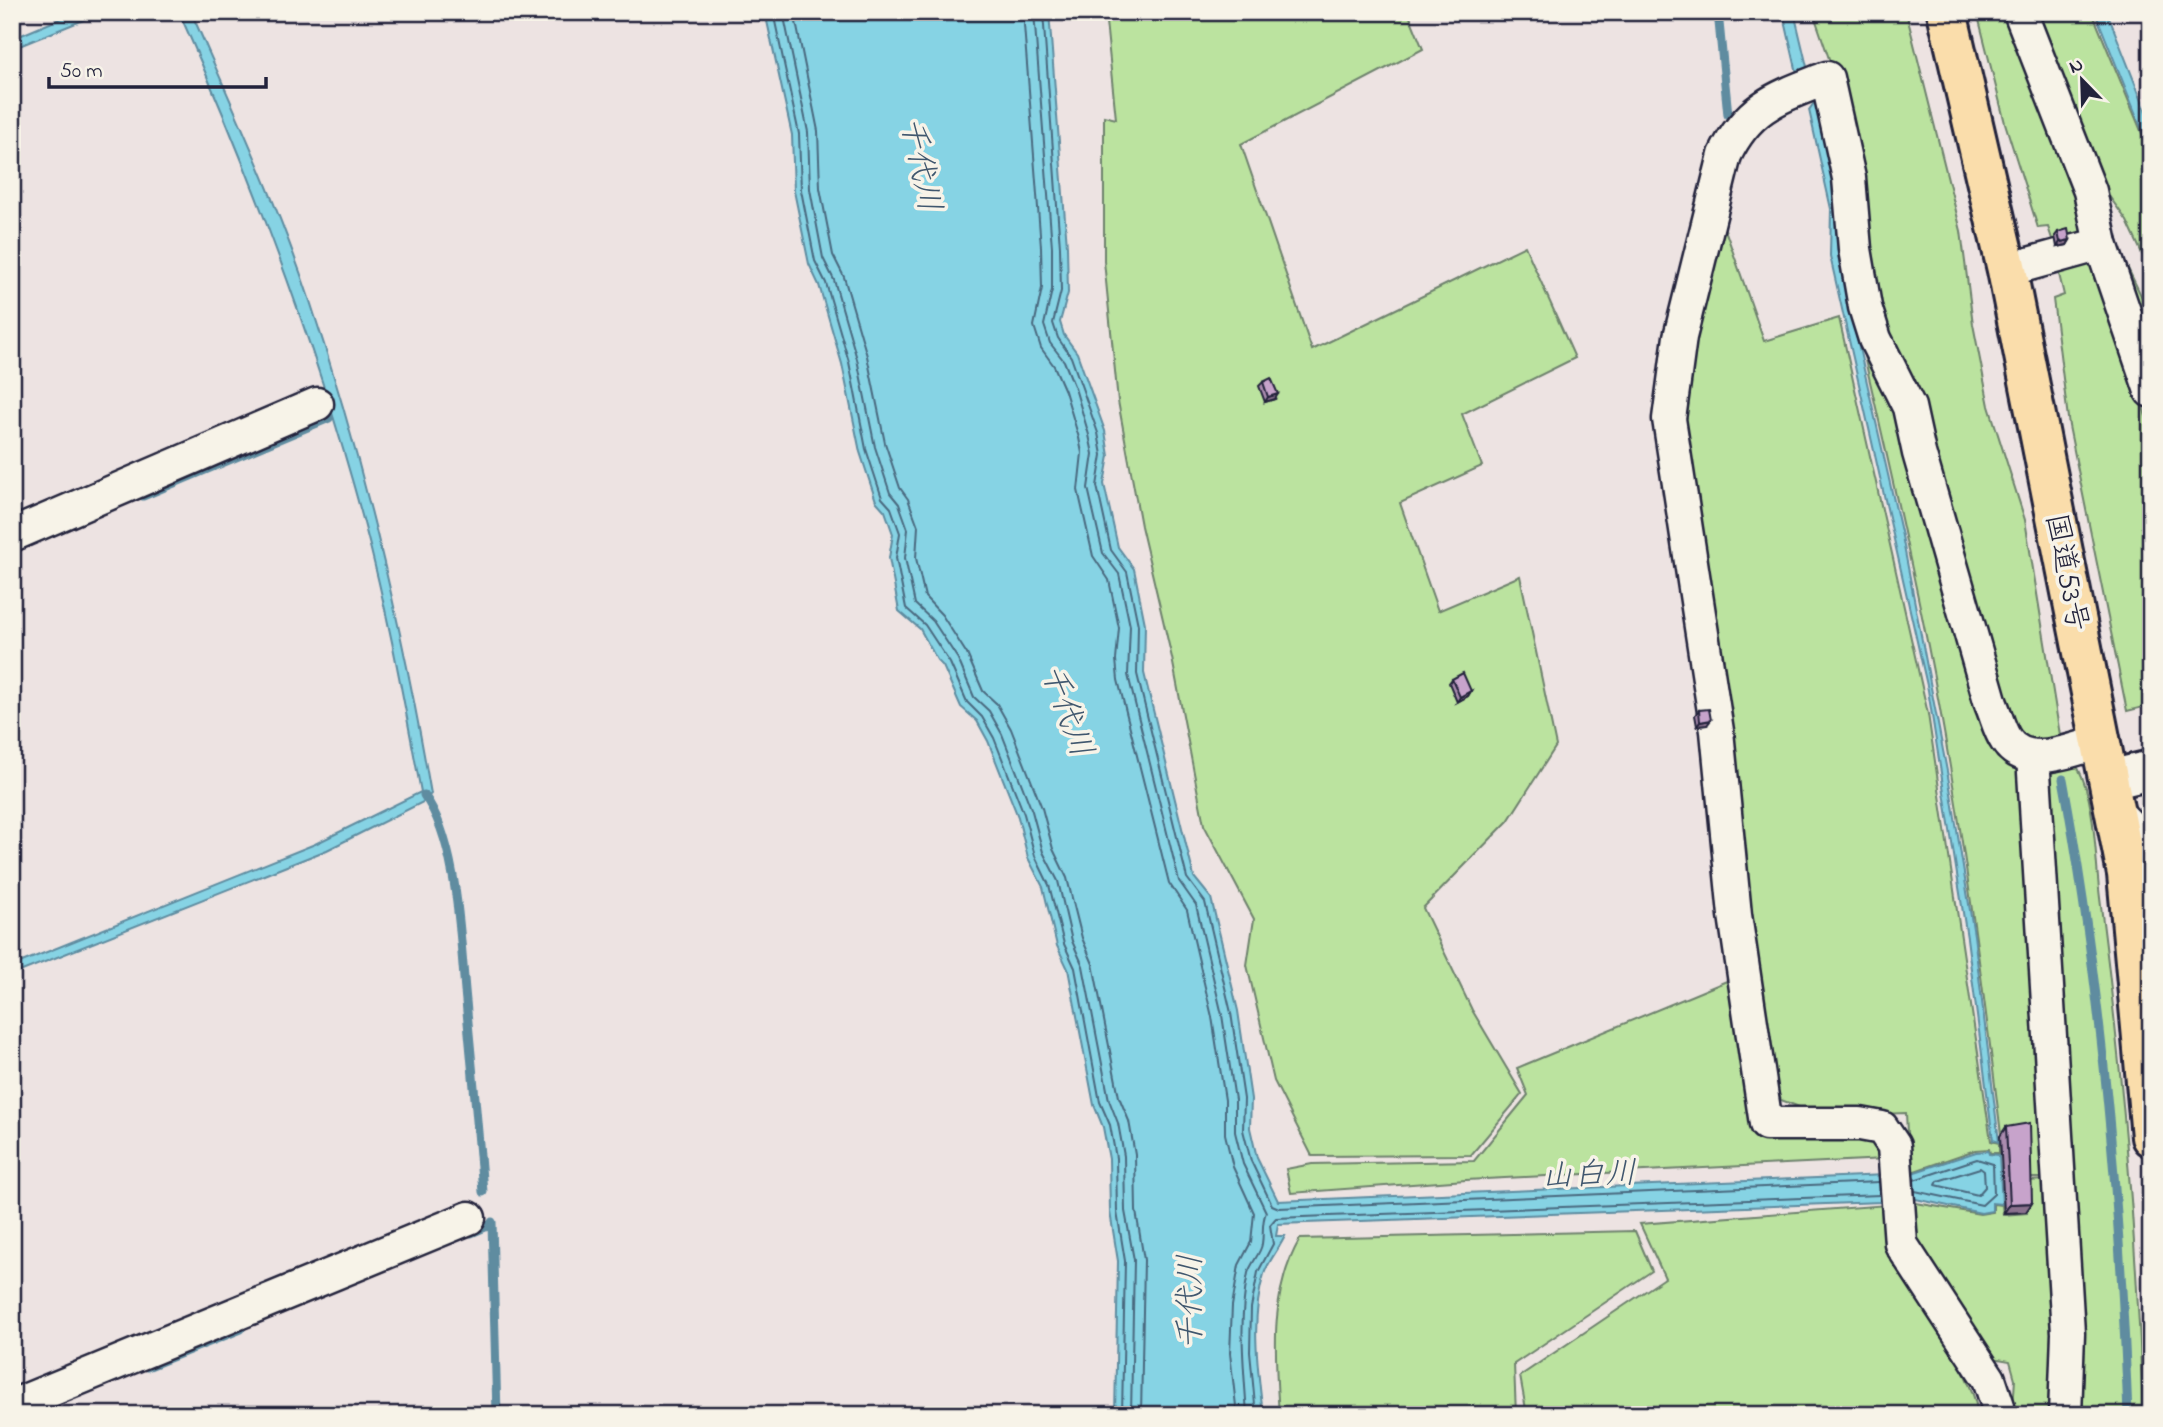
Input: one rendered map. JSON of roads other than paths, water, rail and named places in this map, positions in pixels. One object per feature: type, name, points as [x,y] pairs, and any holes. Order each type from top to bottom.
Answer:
[{"type":"highway","name":"国道53号","points":[[1947,12],[2007,270],[2103,741],[2127,874],[2151,1137]]},
{"type":"main road","points":[[2111,795],[2151,770]]},
{"type":"street","points":[[2020,12],[2090,191],[2101,244],[2151,391]]},
{"type":"street","points":[[1998,1415],[1998,1406],[1989,1379],[1901,1244],[1894,1146],[1882,1128],[1860,1124],[1766,1124],[1735,915],[1717,732],[1669,419],[1680,337],[1725,155],[1738,128],[1762,107],[1827,78],[1849,178],[1855,249],[1865,307],[1875,339],[1909,407],[1919,453],[1999,725],[2006,740],[2016,751],[2033,757],[2103,741]]},
{"type":"street","points":[[2007,270],[2101,244]]},
{"type":"street","points":[[12,535],[317,404]]},
{"type":"street","points":[[2033,757],[2068,1333],[2065,1415]]},
{"type":"street","points":[[2111,795],[2151,848]]},
{"type":"street","points":[[12,1406],[469,1218]]},
{"type":"water","points":[[76,12],[103,12],[12,49],[12,39]]},
{"type":"water","points":[[179,12],[191,12],[238,119],[297,264],[330,362],[380,545],[431,794],[423,802],[327,850],[12,975],[12,966],[315,844],[421,792],[381,590],[326,393],[258,200]]},
{"type":"water","name":"千代川","points":[[765,12],[1049,12],[1067,246],[1068,293],[1060,322],[1064,335],[1077,353],[1105,431],[1109,456],[1104,484],[1118,547],[1134,569],[1145,624],[1144,673],[1194,877],[1211,898],[1238,1011],[1251,1099],[1250,1128],[1257,1158],[1278,1201],[1909,1174],[1976,1152],[1988,1151],[1989,1154],[1999,1155],[2002,1204],[1992,1203],[1992,1211],[1981,1213],[1911,1198],[1882,1202],[1278,1224],[1276,1236],[1285,1236],[1264,1274],[1257,1309],[1256,1344],[1263,1415],[1115,1415],[1118,1261],[1110,1212],[1109,1159],[1103,1127],[1094,1105],[1068,969],[1057,946],[1043,887],[1028,858],[1018,817],[988,741],[977,721],[961,707],[943,666],[920,629],[899,611],[889,558],[893,534],[885,511],[876,501],[860,452],[842,364],[819,285],[809,264],[794,191],[792,135]]},
{"type":"water","points":[[1783,12],[1794,12],[1808,71],[1797,73]]},
{"type":"water","points":[[2095,12],[2107,12],[2151,124],[2151,152]]},
{"type":"water","points":[[1816,100],[1837,206],[1838,256],[1902,536],[1950,787],[1974,935],[1999,1142],[1993,1140],[1967,938],[1928,690],[1830,256],[1831,209],[1809,110]]},
{"type":"waterway","points":[[1718,12],[1728,115]]},
{"type":"waterway","points":[[143,496],[329,418]]},
{"type":"waterway","points":[[2063,779],[2099,1016],[2120,1255],[2128,1415]]},
{"type":"waterway","points":[[424,795],[436,815],[444,839],[456,894],[483,1192]]},
{"type":"waterway","points":[[492,1222],[497,1415]]},
{"type":"waterway","points":[[471,1233],[490,1225]]},
{"type":"waterway","points":[[147,1367],[241,1329]]},
{"type":"waterway","points":[[33,1415],[51,1407]]},
{"type":"water label","name":"山白川","points":[[1589,1173]]}]
